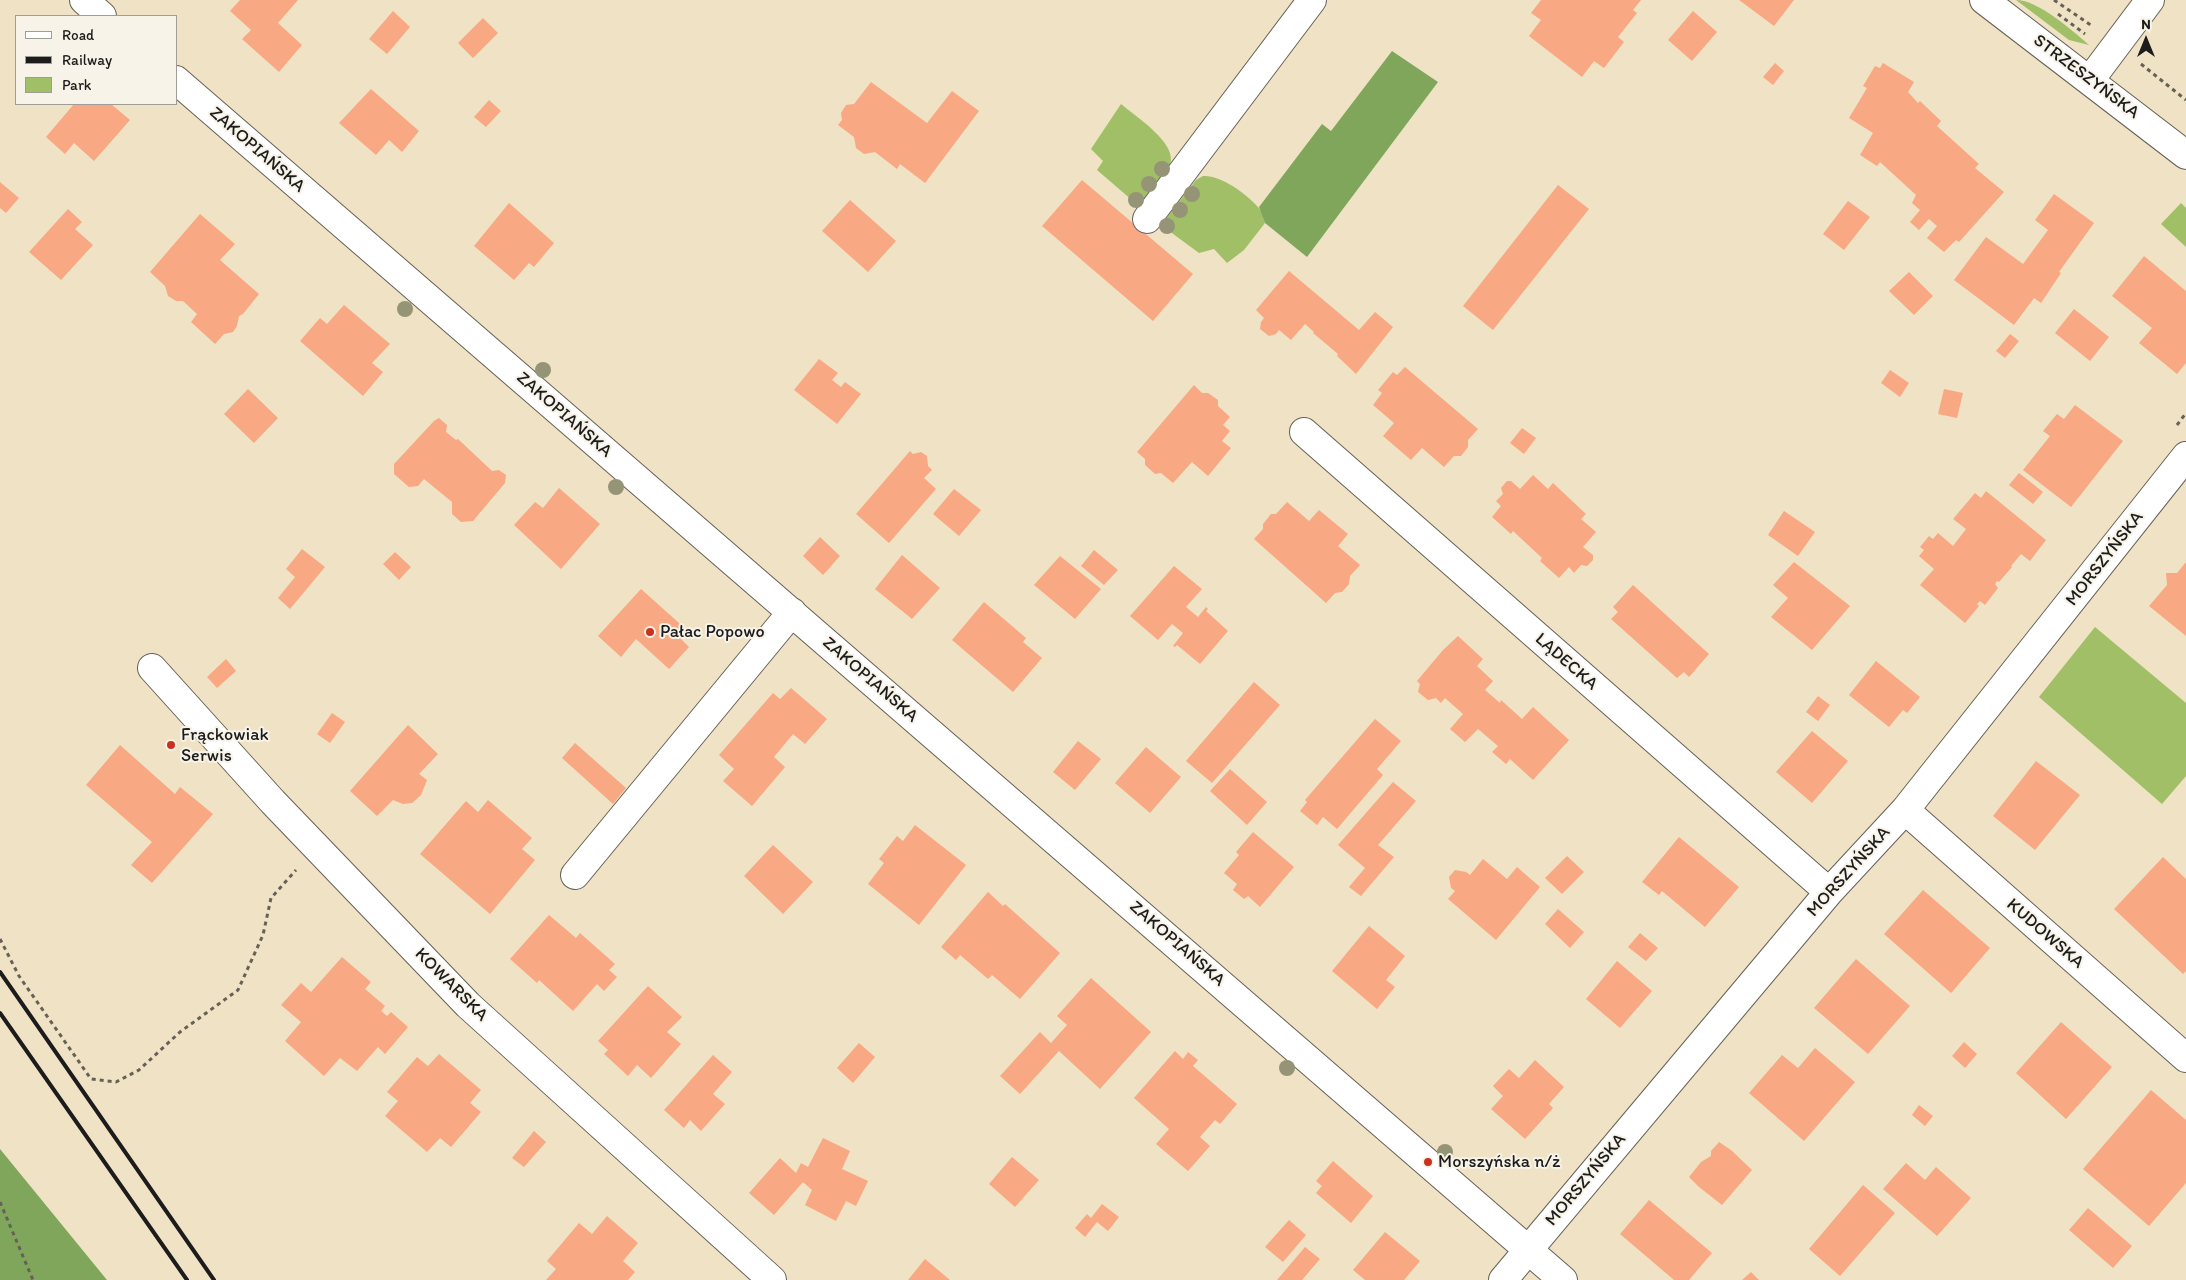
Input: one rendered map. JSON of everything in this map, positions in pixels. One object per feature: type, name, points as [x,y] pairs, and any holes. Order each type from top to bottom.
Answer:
[{"type":"street","points":[[84,0],[101,15]]},
{"type":"street","points":[[1147,219],[1312,0]]},
{"type":"street","name":"STRZESZYŃSKA","points":[[1984,0],[2186,155]]},
{"type":"street","points":[[2090,80],[2150,0]]},
{"type":"street","name":"ZAKOPIAŃSKA","points":[[178,82],[1563,1280]]},
{"type":"street","name":"LĄDECKA","points":[[1304,432],[1829,892]]},
{"type":"street","name":"MORSZYŃSKA","points":[[1502,1280],[1829,892],[1904,810],[2186,456]]},
{"type":"street","points":[[575,875],[792,612]]},
{"type":"street","name":"KOWARSKA","points":[[152,668],[317,847],[468,1005],[772,1280]]},
{"type":"street","name":"KUDOWSKA","points":[[1904,810],[2186,1058]]},
{"type":"path","points":[[2054,0],[2094,27]]},
{"type":"path","points":[[2136,60],[2186,100]]},
{"type":"path","points":[[2161,87],[2165,82]]},
{"type":"path","points":[[0,939],[19,976],[91,1079],[116,1082],[140,1070],[180,1032],[238,990],[263,935],[270,898],[317,847]]},
{"type":"path","points":[[0,1202],[33,1280]]},
{"type":"green space","points":[[2016,0],[2025,1],[2044,10],[2089,45],[2069,40]]},
{"type":"green space","points":[[1392,51],[1438,82],[1307,257],[1265,223],[1259,207],[1322,124],[1331,131]]},
{"type":"green space","points":[[1121,104],[1162,139],[1171,157],[1165,176],[1140,207],[1097,170],[1103,161],[1091,149]]},
{"type":"green space","points":[[1203,176],[1217,178],[1239,191],[1259,208],[1265,223],[1244,250],[1227,263],[1214,249],[1199,253],[1161,225],[1196,180]]},
{"type":"green space","points":[[2181,203],[2186,208],[2186,247],[2161,224]]},
{"type":"green space","points":[[2095,627],[2186,703],[2186,776],[2162,804],[2039,697]]},
{"type":"green space","points":[[0,1149],[107,1280],[0,1280]]},
{"type":"building","points":[[240,0],[298,0],[278,23],[302,45],[279,72],[242,39],[251,30],[230,11]]},
{"type":"building","points":[[1541,0],[1641,0],[1633,10],[1637,13],[1618,37],[1624,42],[1604,68],[1594,61],[1582,77],[1529,36],[1541,20],[1531,13]]},
{"type":"building","points":[[1739,0],[1794,0],[1774,26]]},
{"type":"building","points":[[393,11],[410,27],[387,54],[369,39]]},
{"type":"building","points":[[1693,11],[1717,32],[1692,61],[1668,40]]},
{"type":"building","points":[[483,18],[498,33],[473,58],[458,43]]},
{"type":"building","points":[[1775,63],[1784,71],[1773,85],[1763,77]]},
{"type":"building","points":[[1883,63],[1914,82],[1908,92],[1918,103],[1920,101],[1941,121],[1937,126],[1979,164],[1975,168],[2004,192],[1959,242],[1956,240],[1944,252],[1927,238],[1937,226],[1929,219],[1919,230],[1910,222],[1920,210],[1912,203],[1916,195],[1880,162],[1877,166],[1860,155],[1873,133],[1849,118],[1867,88],[1863,86],[1875,66],[1880,68]]},
{"type":"building","points":[[871,82],[927,123],[952,91],[979,111],[925,183],[900,164],[897,169],[875,152],[864,154],[856,148],[854,137],[838,125],[842,120],[841,113],[846,105],[854,104]]},
{"type":"building","points":[[371,89],[419,131],[402,152],[389,140],[376,155],[339,123]]},
{"type":"building","points":[[489,100],[501,111],[486,127],[474,117]]},
{"type":"building","points":[[73,105],[112,105],[130,120],[94,161],[74,143],[65,154],[46,137]]},
{"type":"building","points":[[1082,180],[1193,274],[1153,321],[1042,226]]},
{"type":"building","points":[[0,182],[19,198],[6,213],[0,208]]},
{"type":"building","points":[[1558,185],[1589,209],[1493,330],[1463,306]]},
{"type":"building","points":[[2054,194],[2094,223],[2059,272],[2061,273],[2041,303],[2034,298],[2014,325],[1954,280],[1986,237],[2023,264],[2048,230],[2035,220]]},
{"type":"building","points":[[850,200],[896,241],[868,272],[822,231]]},
{"type":"building","points":[[1848,201],[1870,217],[1844,250],[1823,234]]},
{"type":"building","points":[[509,203],[554,243],[534,267],[529,263],[514,280],[474,246]]},
{"type":"building","points":[[68,209],[82,222],[75,229],[93,245],[61,280],[29,252]]},
{"type":"building","points":[[200,214],[235,244],[220,260],[259,294],[243,314],[239,316],[237,326],[233,332],[224,334],[215,344],[191,322],[197,314],[183,301],[176,301],[168,296],[165,286],[150,272]]},
{"type":"building","points":[[2144,256],[2186,291],[2186,363],[2177,374],[2139,343],[2152,328],[2112,296]]},
{"type":"building","points":[[1289,271],[1359,330],[1375,312],[1393,327],[1356,374],[1337,356],[1338,354],[1305,324],[1291,340],[1279,330],[1276,334],[1269,336],[1260,329],[1264,318],[1256,310]]},
{"type":"building","points":[[1909,272],[1933,296],[1914,315],[1889,291]]},
{"type":"building","points":[[344,305],[390,344],[372,363],[383,372],[363,396],[300,341],[320,318],[327,324]]},
{"type":"building","points":[[2074,309],[2109,337],[2090,361],[2055,333]]},
{"type":"building","points":[[2010,334],[2019,341],[2005,358],[1996,351]]},
{"type":"building","points":[[819,359],[838,373],[832,380],[841,387],[845,382],[861,394],[837,424],[794,390]]},
{"type":"building","points":[[1405,367],[1478,429],[1468,440],[1468,447],[1461,456],[1454,456],[1444,467],[1422,448],[1411,460],[1383,436],[1394,423],[1373,405],[1382,393],[1378,390],[1393,372],[1397,375]]},
{"type":"building","points":[[1890,370],[1909,383],[1900,397],[1881,383]]},
{"type":"building","points":[[1194,385],[1202,393],[1208,393],[1218,400],[1218,406],[1230,417],[1223,425],[1230,431],[1222,441],[1231,448],[1208,476],[1192,462],[1173,483],[1161,473],[1155,474],[1145,465],[1145,459],[1137,452]]},
{"type":"building","points":[[248,389],[278,418],[254,443],[224,414]]},
{"type":"building","points":[[1944,389],[1963,393],[1957,418],[1938,414]]},
{"type":"building","points":[[2075,405],[2123,441],[2071,507],[2023,470],[2050,436],[2043,431],[2057,414],[2064,419]]},
{"type":"building","points":[[439,418],[447,425],[446,432],[456,440],[458,439],[492,471],[499,470],[506,475],[505,483],[473,521],[461,522],[452,514],[452,502],[424,479],[418,486],[409,487],[394,474],[394,464]]},
{"type":"building","points":[[1522,428],[1536,438],[1524,454],[1510,443]]},
{"type":"building","points":[[910,451],[913,454],[921,452],[927,456],[928,466],[932,470],[924,478],[936,489],[889,543],[856,514]]},
{"type":"building","points":[[2019,473],[2043,492],[2033,504],[2009,485]]},
{"type":"building","points":[[1533,475],[1548,489],[1553,483],[1586,514],[1581,519],[1596,532],[1583,547],[1593,555],[1593,560],[1587,566],[1581,565],[1574,573],[1569,567],[1559,578],[1540,561],[1542,558],[1513,531],[1511,534],[1492,517],[1501,506],[1496,501],[1503,494],[1501,488],[1507,481],[1511,481],[1520,489]]},
{"type":"building","points":[[559,488],[600,524],[561,569],[514,525],[535,502],[543,508]]},
{"type":"building","points":[[954,489],[981,510],[959,536],[933,514]]},
{"type":"building","points":[[1986,491],[2046,540],[2030,561],[2021,554],[1999,582],[1997,581],[1995,584],[1998,588],[1985,605],[1980,601],[1977,604],[1979,606],[1965,623],[1920,585],[1934,569],[1919,556],[1924,550],[1920,547],[1929,536],[1933,539],[1938,533],[1953,546],[1966,529],[1953,519],[1975,493],[1981,498]]},
{"type":"building","points":[[1287,502],[1309,521],[1319,510],[1348,534],[1338,546],[1360,565],[1350,576],[1349,584],[1342,592],[1335,593],[1326,603],[1254,539],[1263,529],[1263,524],[1271,514],[1276,514]]},
{"type":"building","points":[[1784,511],[1815,532],[1798,556],[1768,535]]},
{"type":"building","points":[[820,537],[840,556],[823,575],[803,556]]},
{"type":"building","points":[[302,549],[325,567],[290,609],[278,598],[295,577],[286,569]]},
{"type":"building","points":[[1094,550],[1118,570],[1104,585],[1081,566]]},
{"type":"building","points":[[395,552],[411,567],[399,580],[383,564]]},
{"type":"building","points":[[902,555],[940,588],[912,619],[875,589]]},
{"type":"building","points":[[1060,556],[1101,589],[1075,619],[1034,585]]},
{"type":"building","points":[[1794,562],[1850,606],[1812,650],[1771,617],[1788,598],[1773,585]]},
{"type":"building","points":[[2186,562],[2186,636],[2149,606],[2167,585],[2166,573],[2177,573]]},
{"type":"building","points":[[1174,566],[1202,589],[1186,607],[1198,617],[1206,607],[1208,609],[1206,611],[1228,631],[1200,664],[1177,645],[1173,646],[1183,633],[1172,624],[1158,640],[1130,616]]},
{"type":"building","points":[[1633,585],[1709,654],[1689,677],[1684,672],[1677,678],[1611,619],[1618,612],[1613,607]]},
{"type":"building","points":[[641,589],[688,631],[681,639],[689,647],[669,669],[636,639],[621,657],[598,636]]},
{"type":"building","points":[[984,602],[1026,638],[1023,642],[1042,658],[1013,692],[952,640]]},
{"type":"building","points":[[1458,636],[1483,659],[1477,666],[1493,681],[1485,690],[1500,703],[1501,700],[1522,719],[1533,707],[1569,740],[1533,780],[1510,759],[1506,764],[1492,752],[1498,746],[1478,729],[1465,742],[1450,729],[1463,714],[1445,698],[1441,703],[1436,698],[1428,700],[1418,692],[1420,684],[1417,681],[1443,650]]},
{"type":"building","points":[[226,659],[236,671],[217,688],[207,677]]},
{"type":"building","points":[[1876,661],[1920,697],[1907,713],[1903,710],[1889,727],[1849,695]]},
{"type":"building","points":[[1254,682],[1280,705],[1212,783],[1186,761]]},
{"type":"building","points":[[791,688],[827,719],[805,744],[793,734],[774,757],[785,767],[752,806],[723,781],[734,769],[719,755],[773,693],[780,699]]},
{"type":"building","points":[[1818,696],[1830,705],[1818,721],[1806,712]]},
{"type":"building","points":[[332,713],[345,722],[330,743],[317,734]]},
{"type":"building","points":[[1375,719],[1401,741],[1377,769],[1383,775],[1337,829],[1323,817],[1317,825],[1300,811],[1307,802],[1305,800]]},
{"type":"building","points":[[408,725],[438,754],[419,774],[427,780],[421,795],[412,803],[403,804],[393,800],[377,816],[350,791]]},
{"type":"building","points":[[1812,731],[1848,761],[1812,803],[1776,772]]},
{"type":"building","points":[[1078,741],[1101,759],[1075,790],[1053,772]]},
{"type":"building","points":[[575,743],[626,788],[613,804],[562,758]]},
{"type":"building","points":[[120,745],[175,794],[180,787],[213,814],[152,883],[131,865],[152,842],[86,785]]},
{"type":"building","points":[[1146,747],[1181,777],[1150,813],[1115,783]]},
{"type":"building","points":[[2036,761],[2080,795],[2035,850],[1993,816]]},
{"type":"building","points":[[1230,769],[1267,802],[1247,825],[1210,791]]},
{"type":"building","points":[[1393,782],[1416,801],[1378,845],[1394,857],[1361,896],[1349,887],[1365,868],[1338,845]]},
{"type":"building","points":[[488,800],[532,838],[522,849],[535,860],[490,914],[420,854],[466,801],[478,812]]},
{"type":"building","points":[[915,825],[966,865],[919,925],[868,884],[884,863],[879,859],[897,836],[903,841]]},
{"type":"building","points":[[1253,832],[1294,867],[1260,907],[1248,896],[1244,899],[1233,890],[1237,884],[1224,873],[1239,855],[1236,852]]},
{"type":"building","points":[[1679,837],[1739,887],[1705,927],[1662,891],[1659,895],[1642,882]]},
{"type":"building","points":[[773,845],[813,882],[783,914],[744,876]]},
{"type":"building","points":[[1567,856],[1584,872],[1562,894],[1545,878]]},
{"type":"building","points":[[2163,857],[2186,879],[2186,971],[2183,974],[2114,909]]},
{"type":"building","points":[[1483,859],[1507,879],[1517,867],[1540,887],[1496,940],[1448,899],[1455,891],[1451,888],[1449,877],[1455,870],[1466,872],[1470,875]]},
{"type":"building","points":[[1923,890],[1990,948],[1951,993],[1884,934]]},
{"type":"building","points":[[988,892],[1003,906],[1005,904],[1060,953],[1020,999],[992,975],[988,979],[960,955],[956,960],[941,947]]},
{"type":"building","points":[[1558,909],[1584,932],[1570,948],[1545,924]]},
{"type":"building","points":[[549,915],[576,938],[580,933],[615,964],[609,970],[617,977],[604,991],[597,984],[573,1011],[539,980],[537,983],[510,959]]},
{"type":"building","points":[[1369,926],[1405,956],[1386,980],[1395,987],[1377,1009],[1332,971]]},
{"type":"building","points":[[1640,933],[1658,948],[1646,961],[1628,947]]},
{"type":"building","points":[[342,957],[371,982],[365,989],[385,1006],[381,1011],[387,1016],[391,1012],[408,1027],[385,1054],[378,1047],[357,1071],[340,1058],[324,1076],[285,1041],[301,1022],[281,1005],[301,983],[311,992]]},
{"type":"building","points":[[1856,959],[1910,1006],[1868,1054],[1814,1008]]},
{"type":"building","points":[[1617,961],[1652,991],[1620,1028],[1586,999]]},
{"type":"building","points":[[1091,978],[1151,1032],[1100,1089],[1059,1051],[1020,1094],[1000,1076],[1040,1032],[1051,1043],[1067,1025],[1057,1016]]},
{"type":"building","points":[[648,986],[682,1017],[667,1032],[681,1044],[651,1078],[637,1065],[628,1076],[604,1054],[608,1050],[598,1041]]},
{"type":"building","points":[[2061,1022],[2112,1067],[2066,1119],[2016,1073]]},
{"type":"building","points":[[1964,1042],[1977,1054],[1965,1068],[1952,1056]]},
{"type":"building","points":[[859,1043],[875,1057],[853,1083],[837,1068]]},
{"type":"building","points":[[1815,1048],[1855,1082],[1804,1141],[1749,1093],[1782,1055],[1798,1068]]},
{"type":"building","points":[[1175,1051],[1183,1059],[1188,1052],[1198,1060],[1193,1066],[1237,1104],[1220,1124],[1215,1120],[1200,1137],[1210,1146],[1188,1171],[1156,1144],[1169,1129],[1134,1098]]},
{"type":"building","points":[[439,1054],[481,1090],[470,1103],[481,1112],[451,1147],[440,1138],[427,1152],[385,1116],[398,1101],[387,1092],[417,1057],[428,1066]]},
{"type":"building","points":[[713,1055],[732,1072],[713,1094],[725,1104],[701,1131],[690,1120],[684,1128],[664,1110]]},
{"type":"building","points":[[1535,1060],[1564,1087],[1549,1104],[1553,1108],[1525,1139],[1491,1109],[1503,1096],[1493,1086],[1509,1069],[1519,1078]]},
{"type":"building","points":[[2151,1090],[2186,1120],[2186,1183],[2149,1226],[2083,1169]]},
{"type":"building","points":[[1919,1105],[1933,1116],[1925,1126],[1912,1115]]},
{"type":"building","points":[[534,1131],[546,1142],[524,1167],[512,1158]]},
{"type":"building","points":[[823,1138],[850,1151],[842,1169],[868,1181],[856,1206],[846,1201],[836,1221],[805,1205],[812,1190],[803,1182],[774,1215],[749,1193],[780,1158],[796,1173],[801,1163],[808,1167]]},
{"type":"building","points":[[1719,1142],[1731,1150],[1752,1170],[1722,1205],[1689,1177],[1701,1162],[1711,1156],[1711,1151]]},
{"type":"building","points":[[1012,1157],[1039,1180],[1015,1207],[989,1184]]},
{"type":"building","points":[[1333,1161],[1373,1196],[1351,1223],[1316,1193],[1322,1186],[1316,1181]]},
{"type":"building","points":[[1906,1163],[1925,1180],[1936,1167],[1971,1198],[1937,1236],[1883,1189]]},
{"type":"building","points":[[1863,1185],[1895,1213],[1840,1276],[1809,1249]]},
{"type":"building","points":[[1649,1200],[1712,1253],[1689,1280],[1674,1280],[1620,1234]]},
{"type":"building","points":[[1102,1204],[1119,1217],[1108,1231],[1097,1222],[1085,1237],[1075,1228],[1087,1214],[1091,1218]]},
{"type":"building","points":[[2088,1208],[2132,1246],[2113,1268],[2069,1230]]},
{"type":"building","points":[[607,1216],[638,1243],[623,1261],[635,1272],[628,1280],[546,1280],[556,1269],[547,1261],[579,1223],[592,1234]]},
{"type":"building","points":[[1289,1220],[1306,1235],[1283,1262],[1265,1247]]},
{"type":"building","points":[[1385,1232],[1420,1261],[1404,1280],[1365,1280],[1353,1270]]},
{"type":"building","points":[[1305,1247],[1320,1259],[1302,1280],[1277,1280]]},
{"type":"building","points":[[925,1259],[950,1280],[908,1280]]},
{"type":"building","points":[[1751,1272],[1759,1280],[1742,1280]]},
{"type":"railway","points":[[0,972],[214,1280]]},
{"type":"railway","points":[[0,1013],[187,1280]]},
{"type":"place","name":"Pałac Popowo","points":[[650,632]]},
{"type":"place","name":"Frąckowiak Serwis","points":[[171,745]]},
{"type":"place","name":"Morszyńska n/ż","points":[[1428,1162]]}]
